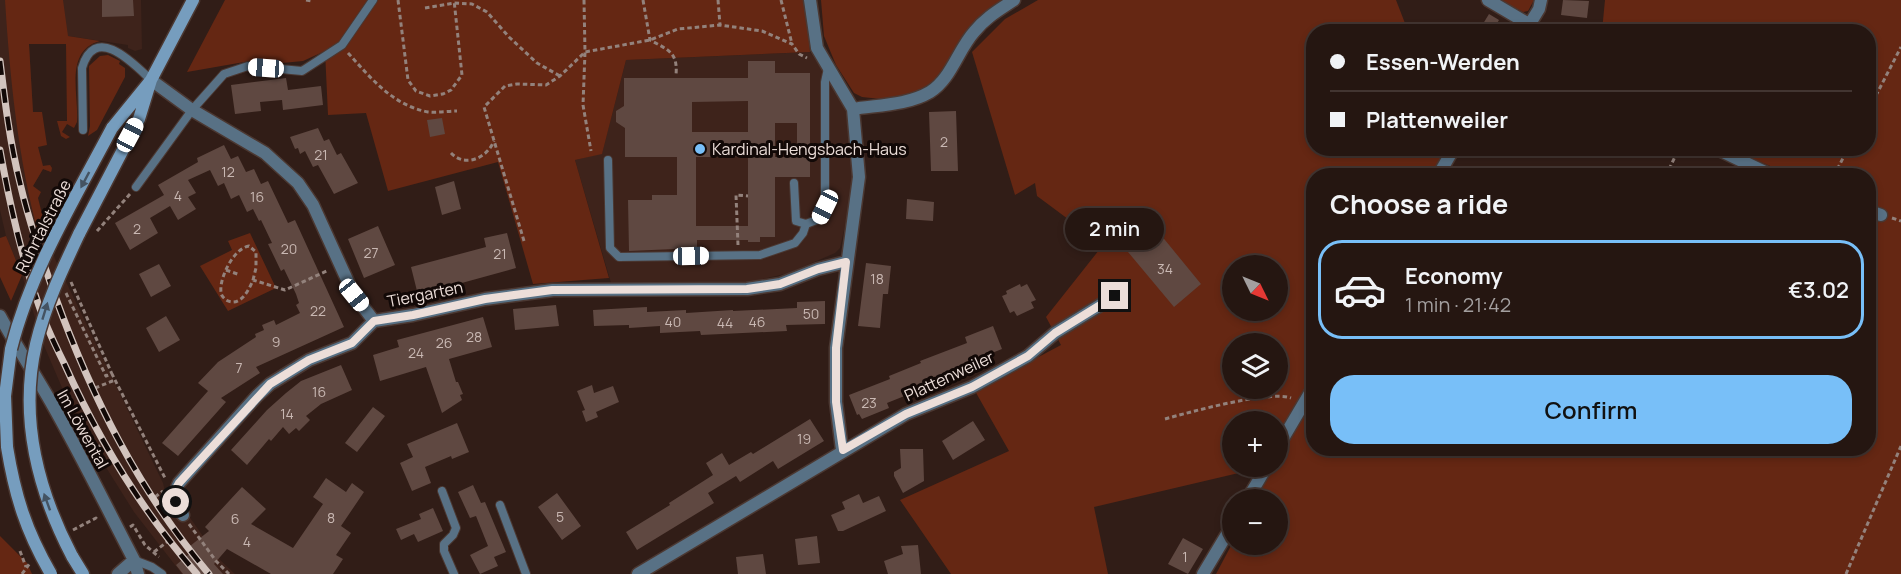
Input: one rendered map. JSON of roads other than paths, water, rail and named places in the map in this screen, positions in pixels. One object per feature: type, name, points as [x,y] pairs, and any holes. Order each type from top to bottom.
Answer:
[{"type":"main road","name":"Ruhrtalstraße","points":[[83,574],[57,527],[42,487],[33,446],[30,395],[35,346],[47,306],[139,119],[151,80],[193,0]]},
{"type":"main road","name":"Ruhrtalstraße","points":[[51,574],[26,524],[14,489],[7,447],[5,406],[10,361],[20,316],[34,277],[112,128],[151,80]]},
{"type":"street","points":[[810,0],[817,48],[853,109],[859,177],[836,348],[836,402],[843,450]]},
{"type":"street","points":[[853,109],[909,101],[930,92],[942,82],[974,31],[987,18],[1014,0]]},
{"type":"street","points":[[1488,0],[1522,24]]},
{"type":"street","points":[[1530,24],[1541,0]]},
{"type":"street","points":[[151,80],[192,110],[265,153],[298,183],[313,205],[354,295],[374,321]]},
{"type":"street","points":[[1732,156],[1756,168]]},
{"type":"street","name":"Tiergarten","points":[[183,515],[174,492],[179,483],[257,396],[270,384],[309,360],[352,343],[374,321],[485,299],[552,290],[747,289],[780,284],[818,269],[846,262]]},
{"type":"street","name":"Plattenweiler","points":[[638,574],[906,414],[972,387],[1028,356],[1055,333],[1115,296]]},
{"type":"street","name":"Im Löwental","points":[[0,316],[16,348],[51,403],[81,457],[134,560],[138,574]]},
{"type":"street","points":[[1288,430],[1306,400]]},
{"type":"street","points":[[1203,574],[1222,542]]},
{"type":"street","points":[[117,574],[134,560]]},
{"type":"lane","points":[[136,187],[192,110],[224,75],[248,66],[302,71],[342,45],[373,0]]},
{"type":"lane","points":[[82,130],[82,69],[84,60],[90,53],[107,47],[116,51],[151,80]]},
{"type":"lane","points":[[794,183],[795,221],[806,224],[819,219],[825,207],[825,94],[828,68]]},
{"type":"lane","points":[[608,160],[610,248],[619,257],[760,255],[795,243],[803,233],[806,224]]},
{"type":"lane","points":[[442,492],[456,528],[444,544],[444,551],[454,574]]},
{"type":"lane","points":[[500,505],[526,574]]},
{"type":"lane","points":[[134,560],[162,574]]},
{"type":"railway","points":[[0,61],[16,168],[32,226],[69,334],[102,407],[139,476],[161,510],[209,574]]},
{"type":"railway","points":[[0,150],[25,263],[53,340],[107,447],[140,500],[197,574]]},
{"type":"place","name":"Kardinal-Hengsbach-Haus","points":[[700,149]]}]
